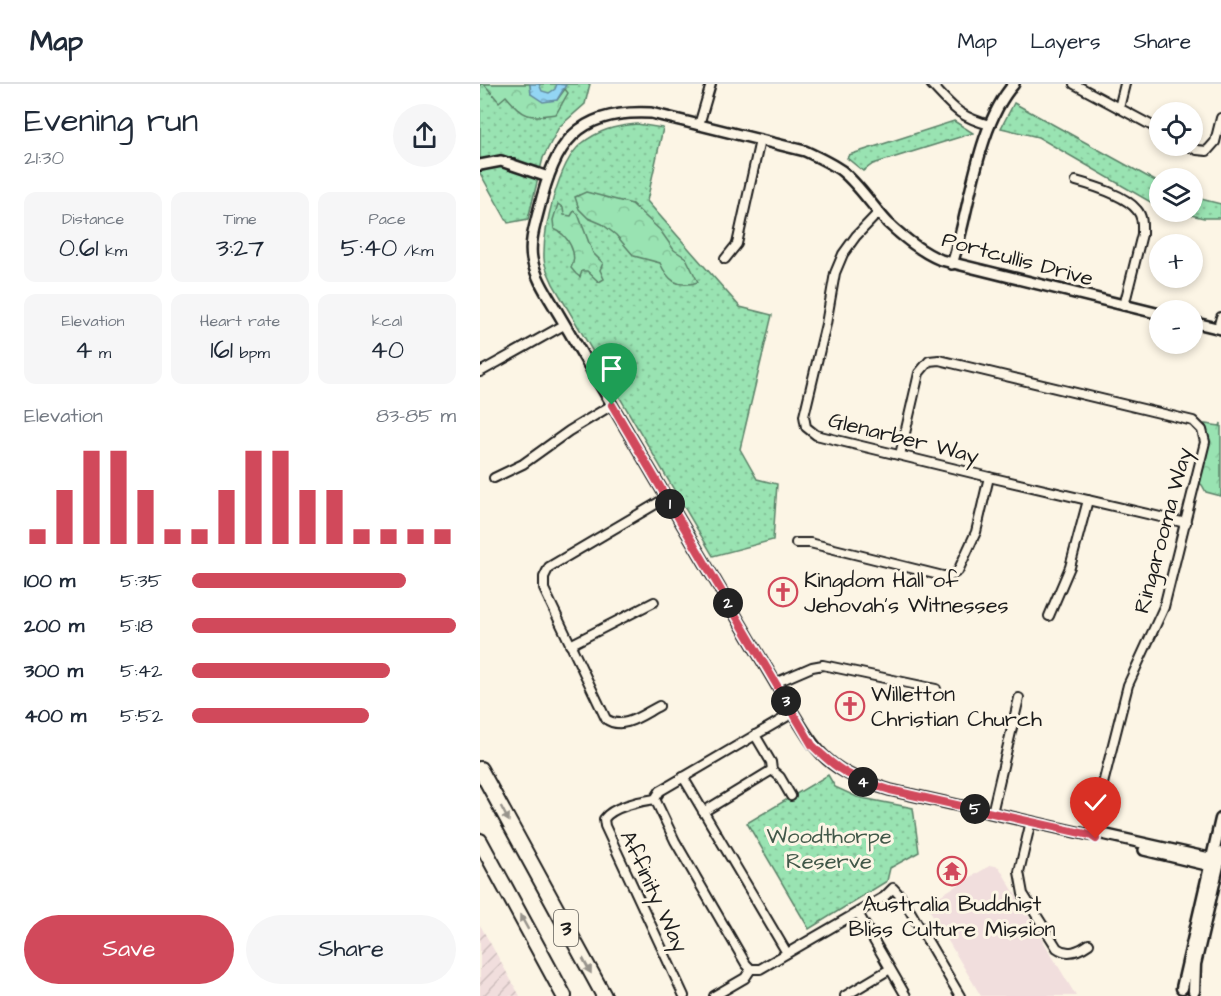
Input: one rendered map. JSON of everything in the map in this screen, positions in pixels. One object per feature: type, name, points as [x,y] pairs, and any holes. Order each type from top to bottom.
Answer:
[{"type":"highway","name":"3","points":[[480,769],[604,996]]},
{"type":"highway","name":"3","points":[[480,841],[564,996]]},
{"type":"main road","points":[[1196,995],[1195,964],[1216,861],[1221,819]]},
{"type":"main road","points":[[1179,992],[1216,861]]},
{"type":"main road","points":[[1179,992],[1187,988],[1196,995]]},
{"type":"street","points":[[699,125],[711,84]]},
{"type":"street","points":[[931,84],[958,113],[990,125]]},
{"type":"street","points":[[952,264],[990,125],[1014,84]]},
{"type":"street","points":[[1074,84],[1149,124]]},
{"type":"street","points":[[1119,108],[1125,84]]},
{"type":"street","name":"Portcullis Drive","points":[[1149,312],[935,258],[909,242],[842,171],[826,161],[805,152],[651,113],[628,112],[608,115],[584,126],[574,134],[556,155],[532,240],[532,258],[537,278],[812,745],[831,764],[861,782],[1090,835],[1096,839],[1216,861]]},
{"type":"street","points":[[1203,151],[1207,151],[1215,142],[1221,118]]},
{"type":"street","points":[[724,259],[737,244],[760,140]]},
{"type":"street","points":[[480,165],[501,161],[548,177]]},
{"type":"street","points":[[1076,181],[1100,188],[1130,204],[1138,211],[1142,222],[1142,234],[1124,306]]},
{"type":"street","name":"Glenarber Way","points":[[879,212],[856,236],[843,254],[835,273],[826,324],[804,416],[806,427],[816,435],[1186,523]]},
{"type":"street","points":[[1203,324],[1220,328],[1221,317]]},
{"type":"street","points":[[480,372],[564,324]]},
{"type":"street","name":"Ringarooma Way","points":[[900,455],[919,373],[929,361],[939,360],[1193,421],[1202,430],[1205,442],[1164,607],[1128,685],[1090,835]]},
{"type":"street","points":[[494,478],[523,464],[569,431],[612,405]]},
{"type":"street","points":[[796,543],[810,543],[943,576],[951,576],[958,571],[976,532],[989,477]]},
{"type":"street","points":[[659,706],[622,724],[614,724],[606,719],[544,589],[544,577],[549,567],[666,498]]},
{"type":"street","points":[[1048,616],[1070,567],[1088,500]]},
{"type":"street","points":[[570,645],[654,602]]},
{"type":"street","points":[[775,683],[812,667],[823,665],[936,689]]},
{"type":"street","points":[[992,813],[1018,698]]},
{"type":"street","points":[[793,713],[660,791],[655,799],[675,841],[746,964],[751,969],[760,969],[858,913],[884,897],[893,888],[903,899],[960,996]]},
{"type":"street","points":[[755,735],[771,762],[772,770],[780,777],[791,796]]},
{"type":"street","points":[[703,812],[772,770]]},
{"type":"street","points":[[683,777],[788,953]]},
{"type":"street","name":"Affinity Way","points":[[655,799],[616,808],[604,819],[605,826],[684,996]]},
{"type":"street","points":[[1031,821],[1019,872],[1023,894],[1057,948],[1061,951],[1074,952],[1089,944]]},
{"type":"street","points":[[858,913],[906,996]]},
{"type":"street","points":[[714,996],[745,978],[751,969]]},
{"type":"street","points":[[845,996],[890,969]]},
{"type":"shaded area","points":[[991,865],[999,867],[1076,996],[981,996],[926,904]]},
{"type":"shaded area","points":[[480,925],[520,996],[480,996]]},
{"type":"green space","points":[[480,84],[590,84],[585,104],[559,127],[543,158],[528,219],[508,223],[480,173]]},
{"type":"green space","points":[[484,84],[530,84],[531,94],[557,100],[565,89],[568,93],[556,114],[532,116],[518,109],[506,96],[499,102]]},
{"type":"green space","points":[[1014,103],[1149,177],[1149,201],[1038,137],[1001,128]]},
{"type":"green space","points":[[954,121],[973,133],[873,164],[863,171],[847,158],[849,155]]},
{"type":"green space","points":[[637,124],[663,128],[647,201],[740,307],[772,315],[740,449],[757,479],[777,484],[773,540],[713,556],[553,284],[544,261],[546,231],[553,198],[565,166],[573,153],[581,144],[601,132]]},
{"type":"green space","points":[[586,192],[632,204],[660,230],[674,250],[686,258],[698,282],[679,284],[674,282],[660,263],[634,256],[616,235],[602,224],[588,218],[579,209],[575,197]]},
{"type":"green space","points":[[1203,200],[1221,204],[1221,218],[1204,218]]},
{"type":"green space","points":[[558,204],[563,208],[564,215],[571,216],[574,211],[578,214],[593,253],[603,263],[600,270],[604,279],[599,282],[587,271],[582,271],[580,277],[571,268],[573,251],[563,235],[554,229],[553,220]]},
{"type":"green space","points":[[1221,423],[1221,496],[1206,492],[1198,482],[1209,442],[1205,424],[1220,426]]},
{"type":"green space","name":"Woodthorpe Reserve","points":[[828,775],[835,787],[857,797],[913,808],[919,852],[890,868],[887,881],[809,929],[747,823]]},
{"type":"water","points":[[530,84],[539,84],[542,91],[549,93],[555,89],[557,84],[566,85],[557,100],[543,102],[531,94]]},
{"type":"place","name":"Kingdom Hall of Jehovah's Witnesses","points":[[783,592]]},
{"type":"place","name":"Willetton Christian Church","points":[[850,706]]},
{"type":"place","name":"Australia Buddhist Bliss Culture Mission","points":[[952,871]]},
{"type":"route","points":[[612,405],[812,745],[831,764],[861,782],[1090,835],[1096,839]]}]
